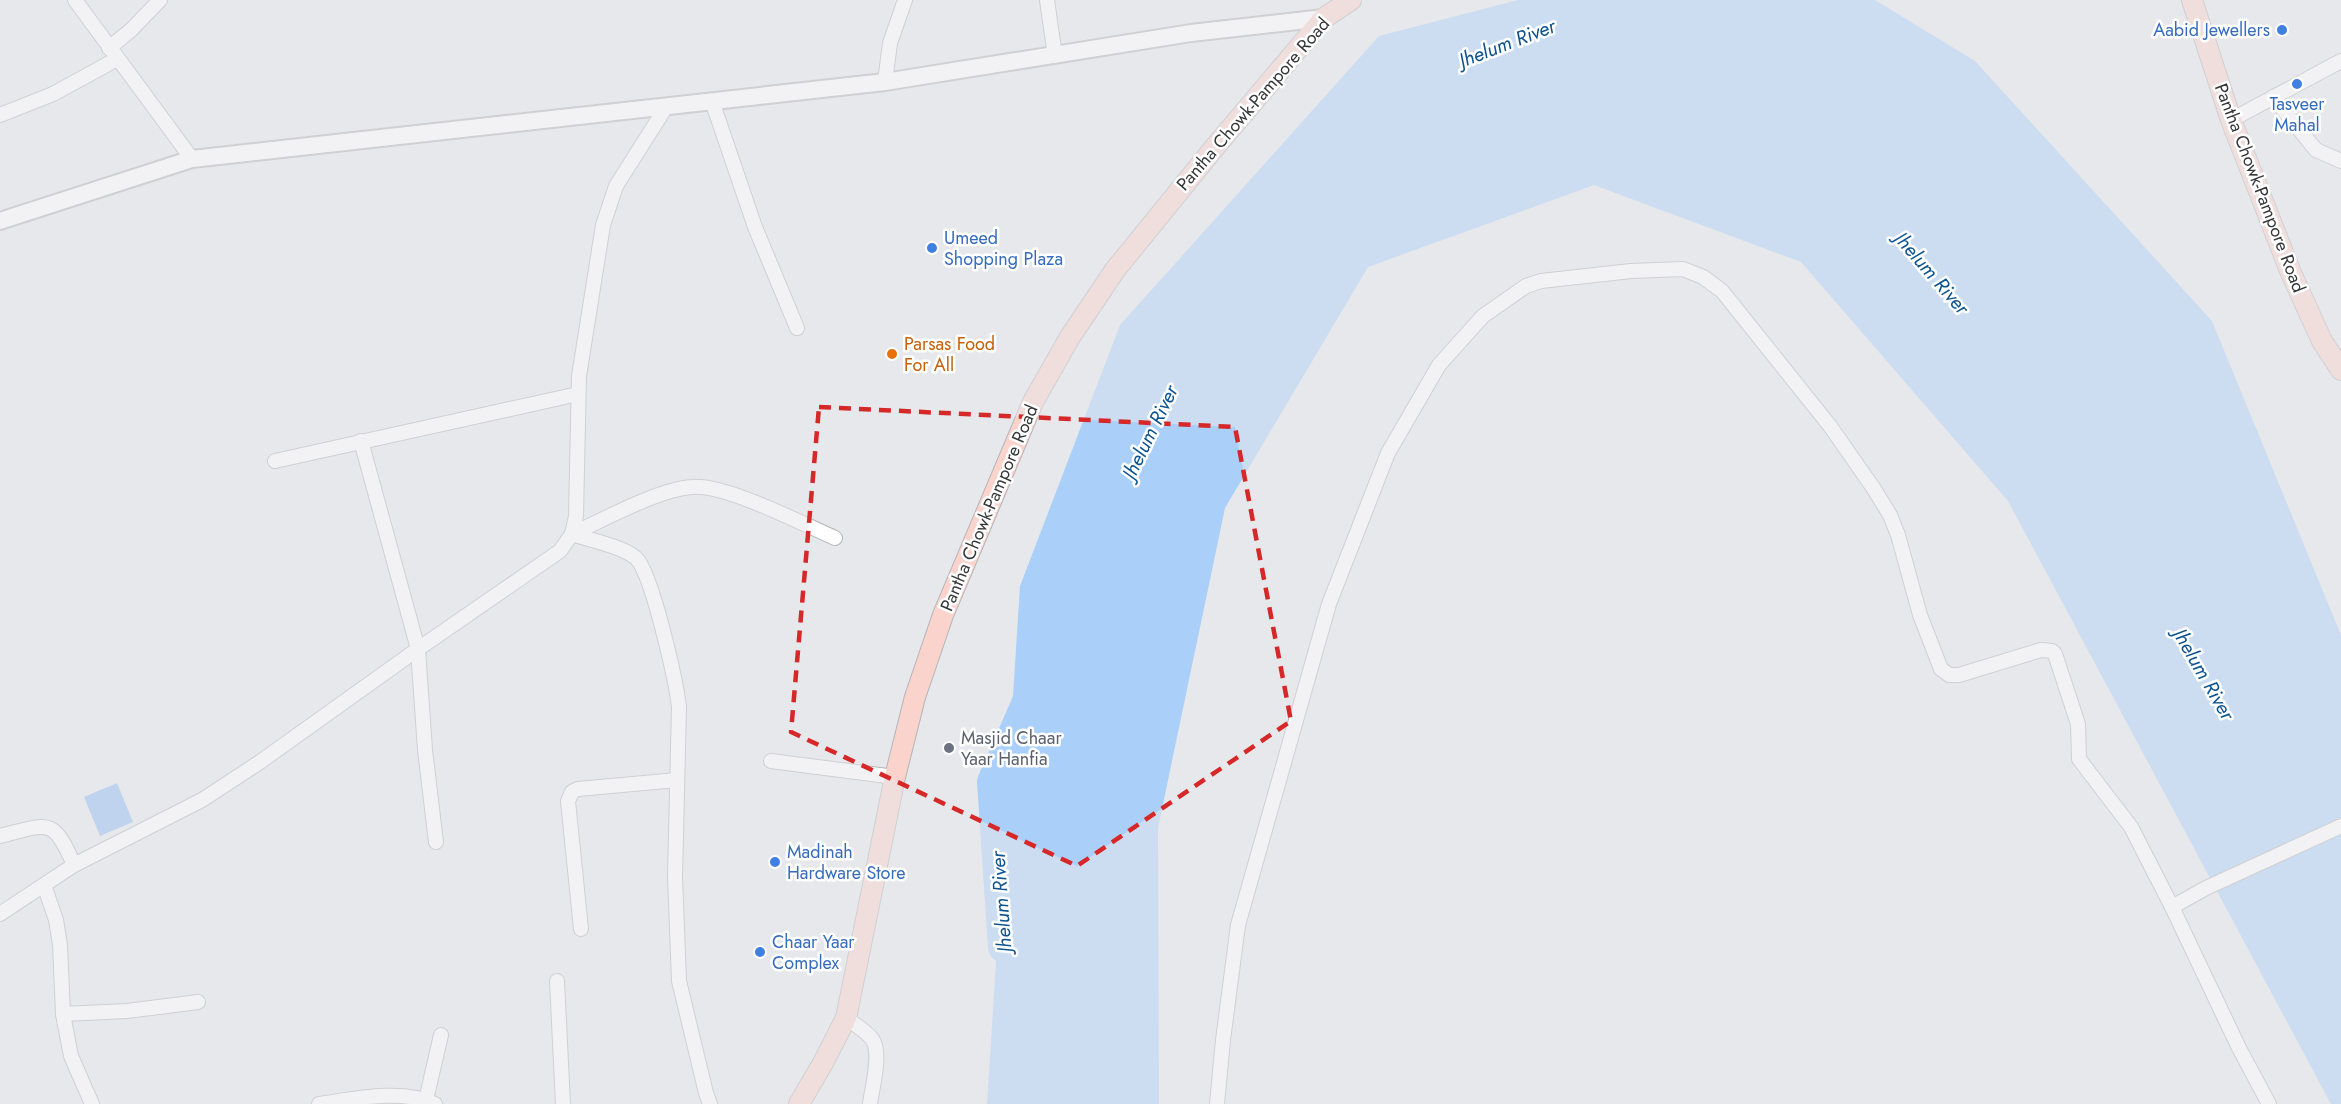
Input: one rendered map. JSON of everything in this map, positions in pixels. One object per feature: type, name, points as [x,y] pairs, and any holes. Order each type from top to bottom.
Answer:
[{"type":"main road","name":"Pantha Chowk-Pampore Road","points":[[799,1104],[824,1063],[846,1018],[895,777],[915,697],[943,615],[1033,402],[1070,337],[1115,270],[1324,18],[1351,0]]},
{"type":"main road","name":"Pantha Chowk-Pampore Road","points":[[2192,0],[2231,120],[2291,273],[2322,341],[2341,370]]},
{"type":"street","points":[[75,0],[192,159]]},
{"type":"street","points":[[109,48],[131,30],[160,0]]},
{"type":"street","points":[[885,82],[890,43],[905,0]]},
{"type":"street","points":[[1047,0],[1055,56]]},
{"type":"street","points":[[0,221],[192,159],[885,82],[1191,33],[1324,18]]},
{"type":"street","points":[[0,115],[53,94],[117,59]]},
{"type":"street","points":[[2231,120],[2341,61]]},
{"type":"street","points":[[2273,98],[2316,150],[2341,160]]},
{"type":"street","points":[[712,101],[755,227],[797,328]]},
{"type":"street","points":[[0,914],[74,865],[202,800],[260,762],[560,551],[572,534],[576,516],[579,376],[608,206],[615,186],[666,107]]},
{"type":"street","points":[[1218,1104],[1222,1040],[1238,925],[1329,604],[1388,453],[1439,365],[1483,316],[1526,286],[1541,281],[1631,271],[1683,269],[1703,277],[1722,291],[1830,426],[1890,515],[1898,535],[1920,615],[1941,669],[1949,675],[1959,675],[2041,650],[2052,651],[2055,654],[2078,723],[2079,759],[2131,827],[2239,1048],[2269,1104]]},
{"type":"street","points":[[275,460],[578,394]]},
{"type":"street","points":[[361,441],[418,649],[425,750],[436,842]]},
{"type":"street","points":[[572,534],[673,490],[693,486],[718,488],[834,538]]},
{"type":"street","points":[[572,534],[629,553],[645,570],[676,684],[678,707],[675,877],[679,981],[710,1104]]},
{"type":"street","points":[[771,761],[895,777]]},
{"type":"street","points":[[581,929],[569,795],[578,789],[677,780]]},
{"type":"street","points":[[0,836],[39,826],[49,828],[58,833],[63,840],[74,865]]},
{"type":"street","points":[[2172,907],[2206,888],[2341,826]]},
{"type":"street","points":[[44,885],[56,920],[60,945],[63,1014],[71,1056],[92,1104]]},
{"type":"street","points":[[556,981],[563,1104]]},
{"type":"street","points":[[63,1014],[127,1011],[198,1002]]},
{"type":"street","points":[[846,1018],[871,1038],[875,1046],[876,1060],[870,1104]]},
{"type":"street","points":[[319,1104],[375,1095],[430,1102],[441,1035]]},
{"type":"highlighted area","points":[[819,407],[1235,427],[1291,721],[1077,866],[791,732]]},
{"type":"water","points":[[1518,0],[1875,0],[1975,61],[2212,321],[2341,635],[2341,1104],[2331,1104],[2008,501],[1801,262],[1594,185],[1368,267],[1225,508],[1158,828],[1159,1104],[987,1104],[1020,586],[1120,325],[1379,36]]},
{"type":"building","points":[[117,783],[133,822],[100,836],[84,797]]},
{"type":"waterway","name":"Jhelum River","points":[[1004,947],[993,782],[1028,702]]},
{"type":"place","name":"Aabid Jewellers","points":[[2282,30]]},
{"type":"place","name":"Tasveer Mahal","points":[[2297,84]]},
{"type":"place","name":"Umeed Shopping Plaza","points":[[932,248]]},
{"type":"place","name":"Parsas Food For All","points":[[892,354]]},
{"type":"place","name":"Masjid Chaar Yaar Hanfia","points":[[949,748]]},
{"type":"place","name":"Madinah Hardware Store","points":[[775,862]]},
{"type":"place","name":"Chaar Yaar Complex","points":[[760,952]]}]
